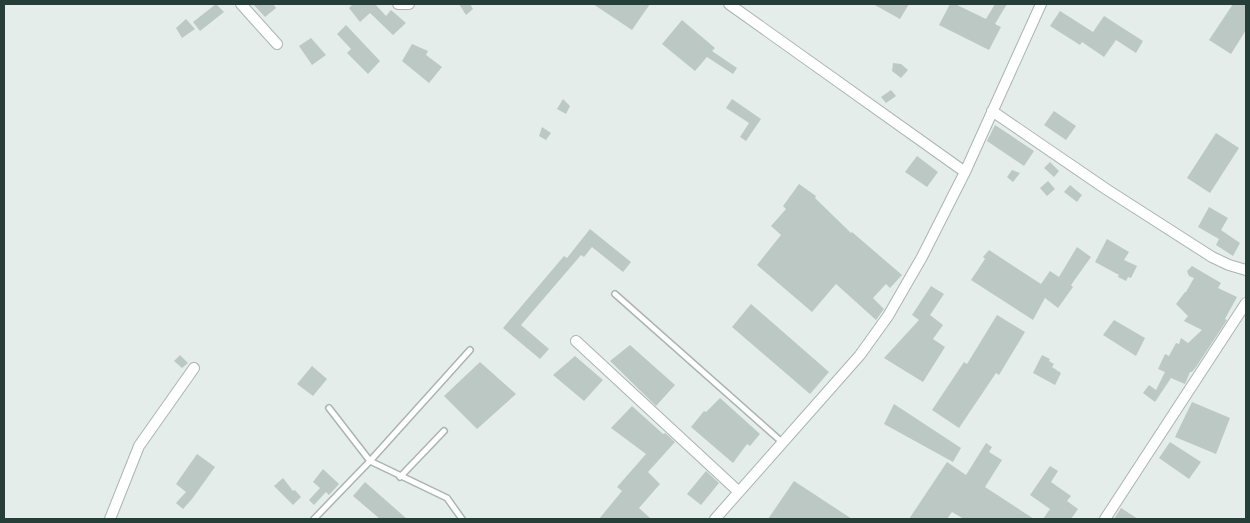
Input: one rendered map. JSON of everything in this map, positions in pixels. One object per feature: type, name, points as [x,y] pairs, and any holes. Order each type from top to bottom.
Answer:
[{"type":"street","points":[[241,4],[277,44]]},
{"type":"street","points":[[398,4],[409,4]]},
{"type":"street","points":[[729,4],[965,172]]},
{"type":"street","points":[[715,519],[860,355],[888,316],[922,256],[965,172],[1041,4]]},
{"type":"street","points":[[992,111],[1106,189],[1212,257],[1246,270]]},
{"type":"street","points":[[1106,519],[1246,303]]},
{"type":"street","points":[[576,341],[739,492]]},
{"type":"street","points":[[110,519],[139,446],[194,368]]},
{"type":"lane","points":[[615,294],[783,442]]},
{"type":"lane","points":[[314,519],[370,461],[470,350]]},
{"type":"lane","points":[[329,408],[370,461],[447,498],[462,519]]},
{"type":"lane","points":[[400,477],[444,431]]},
{"type":"building","points":[[216,4],[224,12],[200,31],[193,22]]},
{"type":"building","points":[[253,4],[273,4],[276,8],[265,17]]},
{"type":"building","points":[[353,4],[375,4],[386,16],[391,10],[406,23],[393,35],[370,13],[360,22],[349,8]]},
{"type":"building","points":[[459,4],[470,4],[473,9],[466,15]]},
{"type":"building","points":[[593,4],[650,4],[632,30]]},
{"type":"building","points":[[873,4],[909,4],[900,19]]},
{"type":"building","points":[[950,4],[955,4],[986,19],[995,4],[1007,4],[995,24],[1001,27],[989,50],[939,25]]},
{"type":"building","points":[[1233,4],[1246,4],[1246,30],[1231,54],[1209,40]]},
{"type":"building","points":[[1060,11],[1093,32],[1104,16],[1143,41],[1136,53],[1116,40],[1104,57],[1082,42],[1080,45],[1050,26]]},
{"type":"building","points":[[186,19],[195,29],[182,38],[176,28]]},
{"type":"building","points":[[682,20],[715,48],[712,51],[737,68],[733,74],[707,57],[695,71],[662,44]]},
{"type":"building","points":[[346,25],[380,61],[368,74],[347,53],[351,49],[337,34]]},
{"type":"building","points":[[311,38],[326,55],[312,65],[299,46]]},
{"type":"building","points":[[412,44],[428,51],[426,55],[442,67],[429,83],[402,61]]},
{"type":"building","points":[[893,63],[901,64],[908,70],[901,78],[892,71]]},
{"type":"building","points":[[891,90],[896,96],[886,103],[881,97]]},
{"type":"building","points":[[563,99],[570,106],[566,114],[557,109]]},
{"type":"building","points":[[732,99],[761,119],[746,141],[740,137],[749,123],[726,108]]},
{"type":"building","points":[[1054,111],[1076,126],[1066,140],[1044,125]]},
{"type":"building","points":[[995,125],[1034,151],[1024,166],[987,141]]},
{"type":"building","points":[[542,127],[551,133],[546,140],[539,136]]},
{"type":"building","points":[[1216,133],[1239,148],[1210,193],[1187,178]]},
{"type":"building","points":[[917,156],[938,172],[927,187],[905,172]]},
{"type":"building","points":[[1050,162],[1059,171],[1054,177],[1044,168]]},
{"type":"building","points":[[1012,170],[1020,173],[1013,182],[1007,177]]},
{"type":"building","points":[[1048,181],[1055,189],[1047,196],[1040,188]]},
{"type":"building","points":[[799,184],[816,196],[815,198],[851,233],[902,275],[890,288],[886,284],[873,298],[884,309],[876,320],[836,284],[812,312],[757,265],[781,235],[771,226],[786,209],[783,206]]},
{"type":"building","points":[[1070,185],[1082,195],[1077,202],[1064,192]]},
{"type":"building","points":[[1209,207],[1228,218],[1221,230],[1240,243],[1233,256],[1216,245],[1219,239],[1198,227]]},
{"type":"building","points":[[590,229],[631,262],[623,272],[592,247],[584,257],[581,255],[521,325],[549,349],[540,359],[503,328],[564,256],[567,258]]},
{"type":"building","points":[[1107,239],[1129,252],[1124,260],[1137,266],[1131,278],[1128,277],[1126,281],[1095,262]]},
{"type":"building","points":[[1077,247],[1091,257],[1071,285],[1073,287],[1058,308],[1045,298],[1033,320],[971,280],[985,259],[983,257],[989,250],[1041,284],[1050,271],[1059,277]]},
{"type":"building","points":[[1192,266],[1221,283],[1218,288],[1237,297],[1225,319],[1227,320],[1196,367],[1190,372],[1185,384],[1171,378],[1155,402],[1143,393],[1149,385],[1156,390],[1165,372],[1158,369],[1165,354],[1169,356],[1176,343],[1179,344],[1181,338],[1188,343],[1202,330],[1184,321],[1188,316],[1176,304],[1194,278],[1189,276],[1187,271]]},
{"type":"building","points":[[931,286],[944,294],[930,315],[943,325],[933,339],[945,347],[923,382],[884,358],[919,320],[912,315]]},
{"type":"building","points":[[751,304],[829,372],[810,394],[732,327]]},
{"type":"building","points":[[997,315],[1025,332],[999,375],[996,373],[959,428],[932,410],[964,362],[967,364]]},
{"type":"building","points":[[1114,320],[1145,338],[1136,356],[1103,335]]},
{"type":"building","points":[[630,345],[675,385],[656,406],[610,361]]},
{"type":"building","points":[[180,355],[188,363],[182,368],[174,361]]},
{"type":"building","points":[[1042,355],[1050,359],[1049,361],[1054,364],[1052,367],[1061,373],[1055,385],[1033,373]]},
{"type":"building","points":[[575,356],[603,380],[584,401],[553,375]]},
{"type":"building","points":[[480,362],[516,394],[477,429],[444,396]]},
{"type":"building","points":[[312,366],[327,379],[313,396],[297,384]]},
{"type":"building","points":[[720,398],[760,434],[750,446],[747,444],[733,463],[691,427],[704,411],[706,412]]},
{"type":"building","points":[[1192,402],[1230,418],[1216,454],[1175,437]]},
{"type":"building","points":[[894,404],[961,448],[953,462],[884,424]]},
{"type":"building","points":[[632,406],[663,434],[665,433],[675,442],[648,472],[660,484],[639,508],[651,519],[599,519],[622,491],[617,487],[646,454],[611,428]]},
{"type":"building","points":[[1170,442],[1201,462],[1189,479],[1159,458]]},
{"type":"building","points":[[986,443],[992,447],[989,452],[1002,460],[985,487],[1034,519],[964,519],[952,512],[947,519],[909,519],[947,462],[966,475]]},
{"type":"building","points":[[197,454],[215,467],[183,509],[176,503],[186,492],[176,484]]},
{"type":"building","points":[[1050,466],[1058,471],[1051,482],[1071,496],[1067,501],[1078,509],[1071,519],[1043,519],[1050,509],[1030,495]]},
{"type":"building","points":[[323,469],[339,484],[329,495],[326,492],[314,505],[309,500],[320,488],[313,482]]},
{"type":"building","points":[[706,471],[719,483],[701,505],[687,494]]},
{"type":"building","points":[[283,478],[293,491],[295,490],[301,497],[293,505],[274,486]]},
{"type":"building","points":[[794,481],[852,519],[768,519]]},
{"type":"building","points":[[365,482],[407,519],[380,519],[353,496]]},
{"type":"building","points":[[1121,508],[1138,519],[1114,519]]}]
